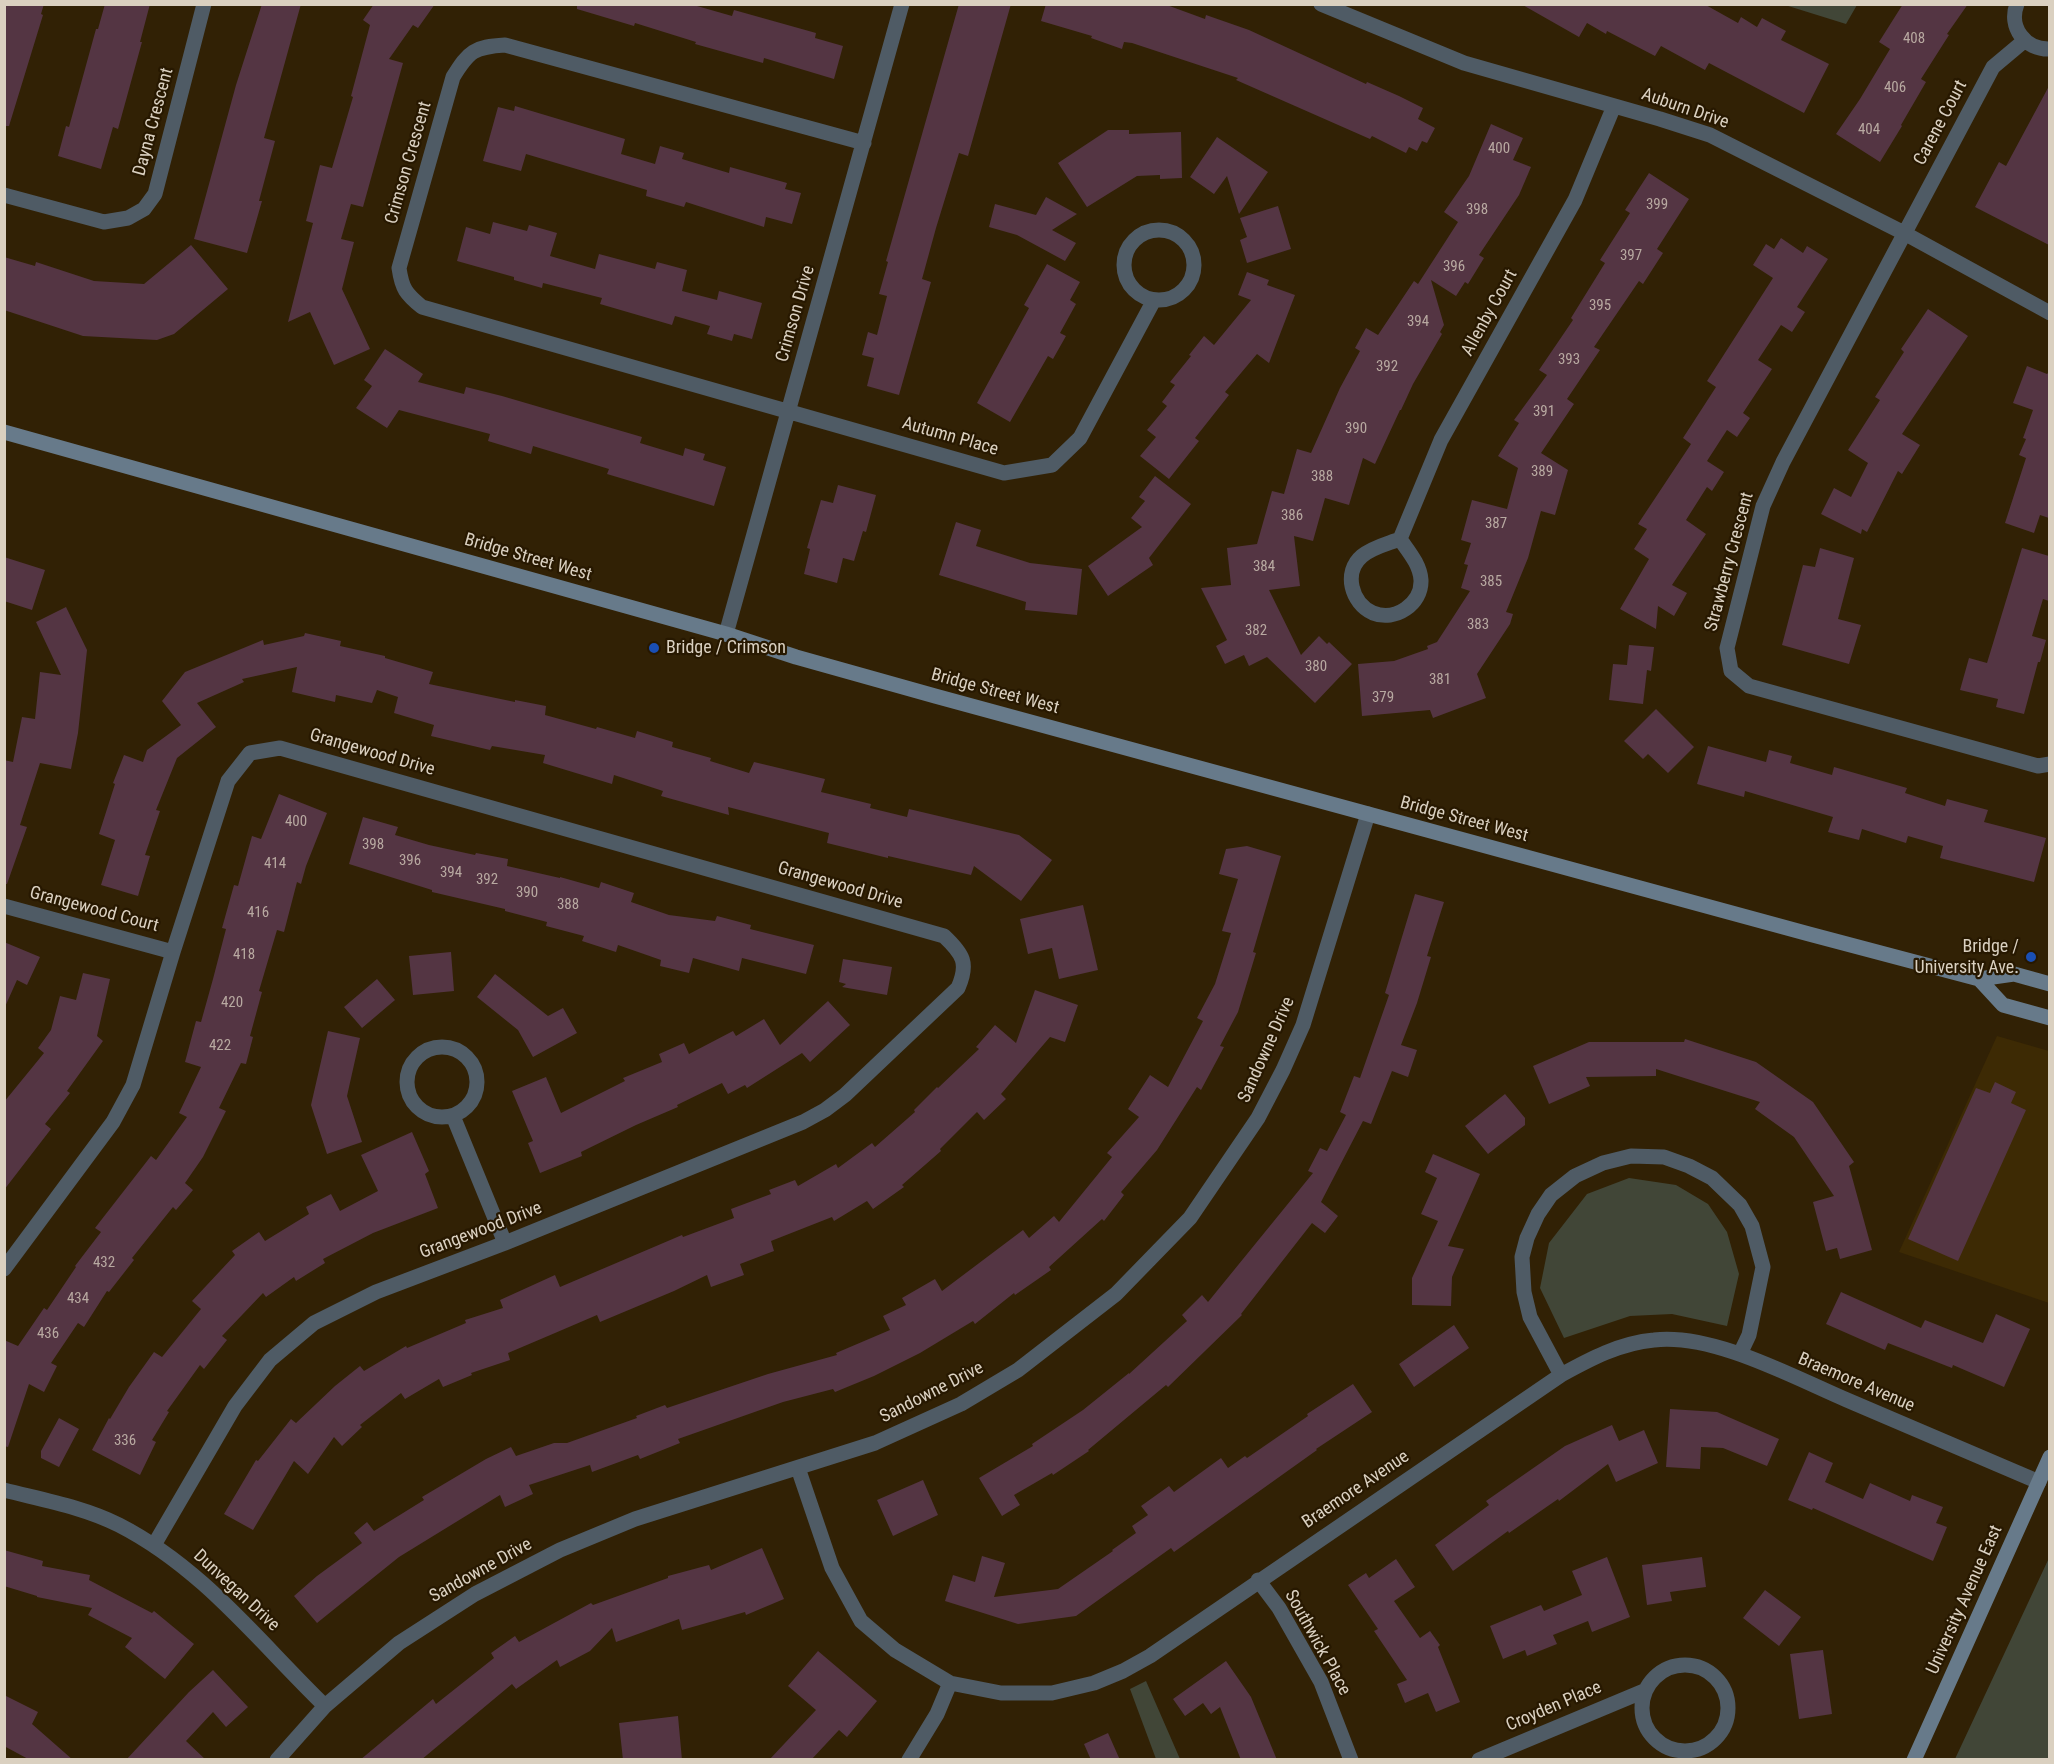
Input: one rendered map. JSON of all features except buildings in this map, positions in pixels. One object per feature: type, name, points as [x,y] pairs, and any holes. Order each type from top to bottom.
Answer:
[{"type":"main road","name":"Bridge Street West","points":[[4,432],[726,634],[796,657],[914,690],[1809,934],[1979,979],[2014,974],[2049,984]]},
{"type":"main road","points":[[1979,979],[2003,1005],[2049,1018]]},
{"type":"main road","name":"University Avenue East","points":[[1914,1760],[2049,1457]]},
{"type":"street","name":"Dayna Crescent","points":[[4,195],[104,222],[128,218],[144,209],[155,194],[204,4]]},
{"type":"street","name":"Crimson Drive","points":[[726,634],[902,4]]},
{"type":"street","name":"Auburn Drive","points":[[1321,4],[1464,63],[1710,135],[1904,233],[2049,313]]},
{"type":"street","points":[[2017,4],[2014,18],[2016,28],[2024,41],[2033,47],[2049,49]]},
{"type":"street","name":"Carene Court","points":[[1904,233],[1993,67],[2024,41]]},
{"type":"street","name":"Crimson Crescent","points":[[789,413],[422,307],[401,285],[399,268],[453,77],[465,57],[485,46],[505,45],[864,143]]},
{"type":"street","name":"Allenby Court","points":[[1400,539],[1441,440],[1575,200],[1614,106]]},
{"type":"street","points":[[1154,230],[1166,231],[1177,235],[1189,248],[1194,265],[1192,277],[1186,288],[1177,295],[1166,300],[1154,300],[1143,297],[1127,282],[1124,260],[1134,240],[1154,230]]},
{"type":"street","name":"Strawberry Crescent","points":[[1904,233],[1783,462],[1763,506],[1727,648],[1731,671],[1749,686],[2038,766],[2049,764]]},
{"type":"street","name":"Autumn Place","points":[[789,413],[1004,473],[1052,465],[1080,438],[1154,300]]},
{"type":"street","points":[[1400,539],[1419,568],[1421,579],[1416,598],[1400,613],[1388,616],[1374,614],[1364,608],[1355,597],[1351,585],[1354,567],[1361,557],[1372,549],[1400,539]]},
{"type":"street","name":"Grangewood Drive","points":[[4,1269],[112,1122],[133,1085],[172,952],[228,780],[250,753],[280,748],[944,936],[959,951],[965,973],[958,988],[825,1110],[803,1122],[505,1243],[376,1292],[314,1323],[270,1360],[235,1406],[154,1545]]},
{"type":"street","name":"Sandowne Drive","points":[[277,1760],[326,1706],[399,1643],[475,1594],[560,1550],[635,1520],[886,1438],[961,1404],[1018,1370],[1116,1294],[1190,1218],[1258,1118],[1303,1025],[1368,814]]},
{"type":"street","name":"Grangewood Court","points":[[4,906],[172,952]]},
{"type":"street","points":[[446,1047],[458,1051],[468,1058],[477,1077],[472,1101],[464,1110],[453,1116],[433,1117],[422,1112],[413,1104],[407,1093],[406,1080],[411,1064],[419,1055],[433,1048],[446,1047]]},
{"type":"street","points":[[453,1116],[505,1243]]},
{"type":"street","points":[[1561,1375],[1530,1317],[1524,1292],[1522,1257],[1527,1238],[1551,1195],[1575,1176],[1603,1162],[1631,1156],[1664,1157],[1712,1178],[1740,1205],[1752,1226],[1763,1266],[1749,1335],[1740,1354]]},
{"type":"street","name":"Braemore Avenue","points":[[798,1468],[831,1568],[861,1621],[895,1650],[950,1683],[1001,1694],[1052,1693],[1094,1683],[1123,1671],[1150,1656],[1561,1375],[1599,1355],[1654,1340],[1682,1340],[1740,1354],[2039,1482]]},
{"type":"street","name":"Dunvegan Drive","points":[[4,1490],[76,1508],[118,1524],[154,1545],[191,1571],[326,1706]]},
{"type":"street","name":"Southwick Place","points":[[1258,1580],[1279,1608],[1321,1682],[1351,1760]]},
{"type":"street","name":"Croyden Place","points":[[1479,1760],[1644,1691],[1652,1678],[1665,1668],[1680,1664],[1695,1665],[1709,1671],[1721,1682],[1728,1697],[1728,1713],[1724,1729],[1713,1741],[1696,1750],[1677,1751],[1659,1743],[1646,1729],[1641,1710],[1644,1691]]},
{"type":"street","points":[[909,1760],[937,1714],[950,1683]]},
{"type":"shaded area","points":[[1997,1036],[2049,1051],[2049,1303],[1899,1252]]},
{"type":"green space","points":[[1785,5],[1857,5],[1846,24]]},
{"type":"green space","points":[[1629,1178],[1676,1185],[1708,1204],[1727,1232],[1739,1274],[1727,1326],[1672,1314],[1630,1316],[1564,1338],[1540,1288],[1549,1243],[1587,1194]]},
{"type":"green space","points":[[2049,1558],[2049,1759],[1955,1759]]},
{"type":"green space","points":[[1146,1681],[1180,1759],[1156,1759],[1130,1689]]},
{"type":"place","name":"Bridge / Crimson","points":[[654,648]]},
{"type":"place","name":"Bridge / University Ave.","points":[[2031,957]]}]
